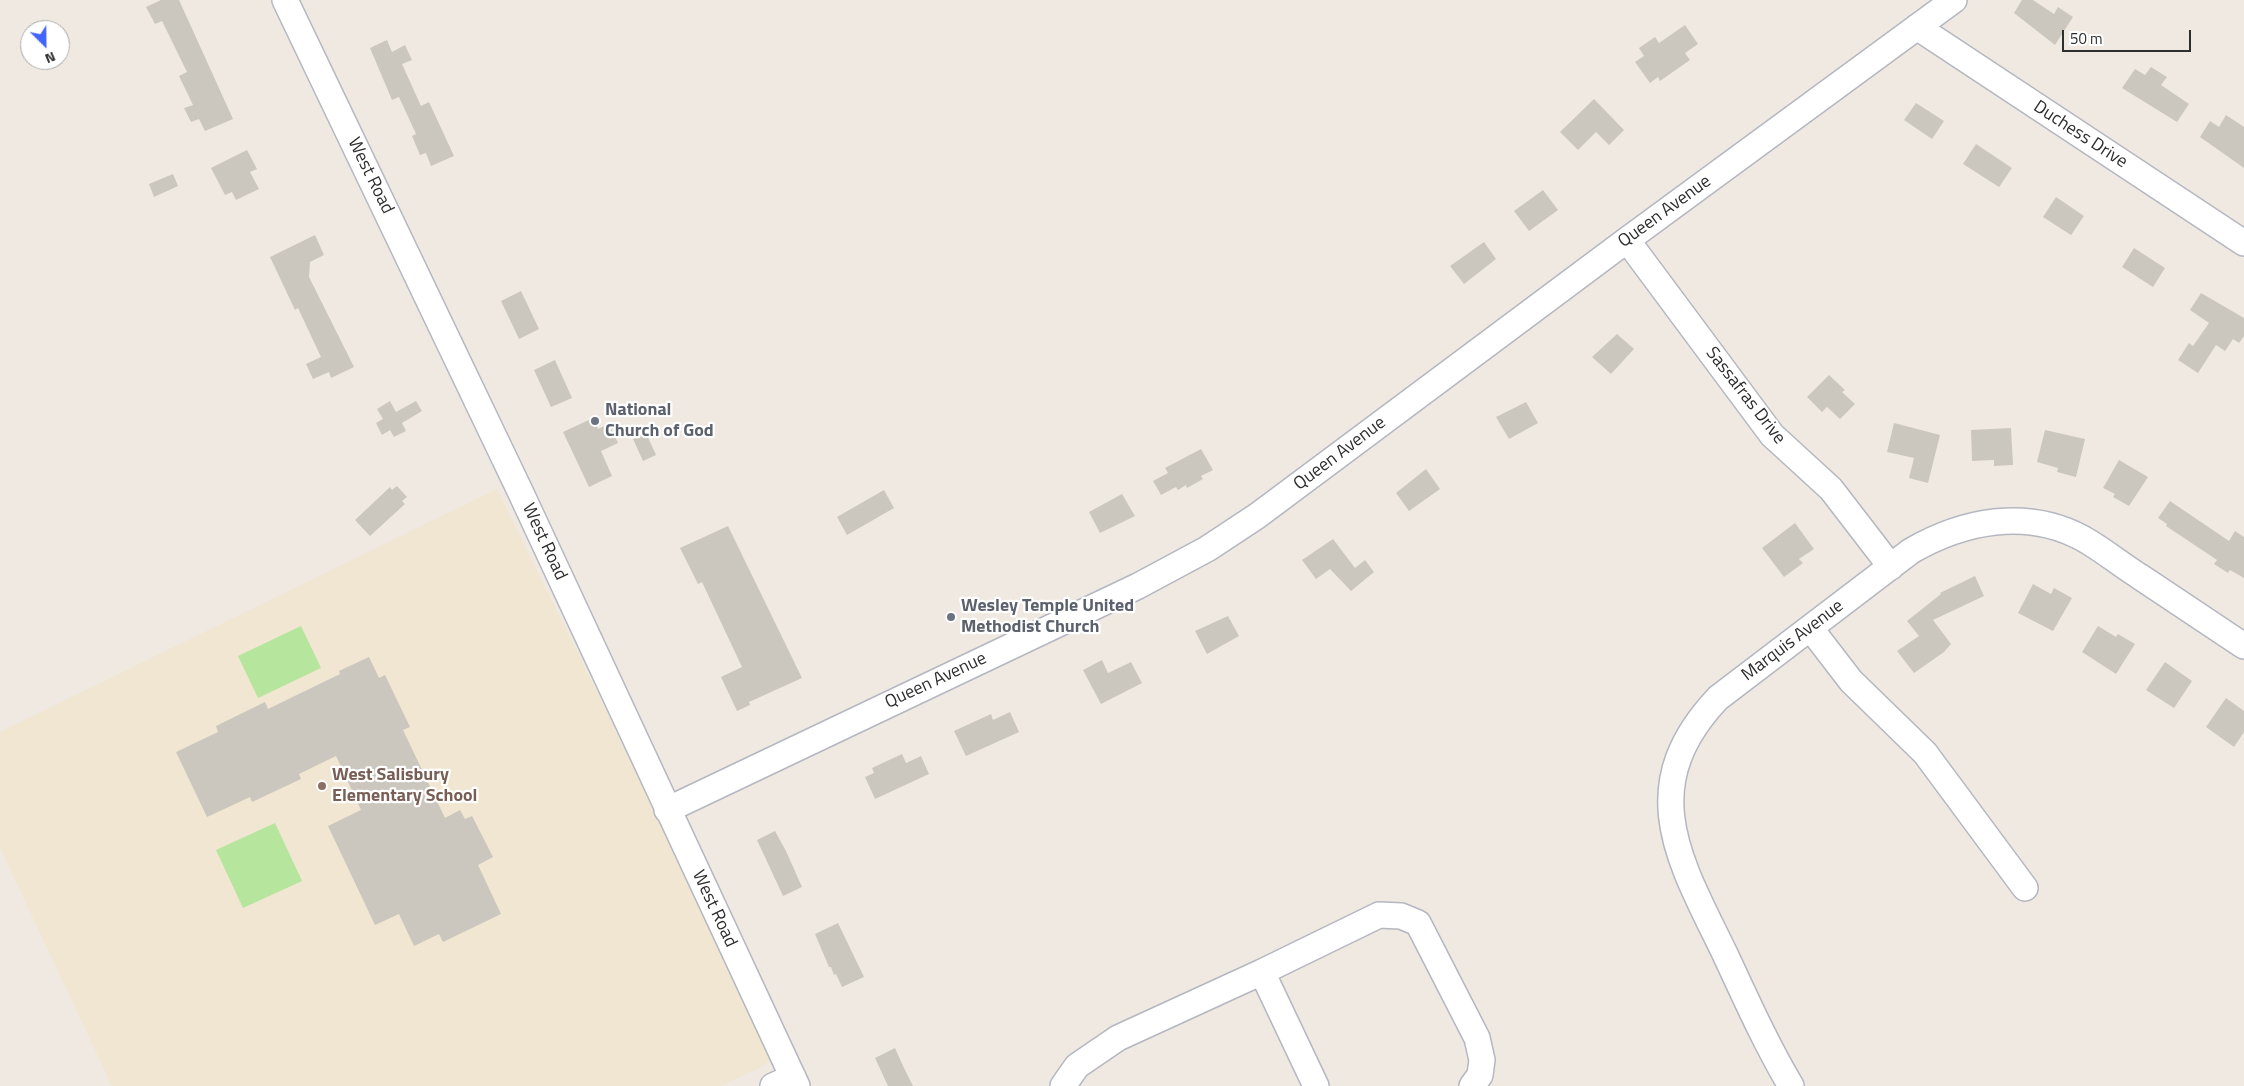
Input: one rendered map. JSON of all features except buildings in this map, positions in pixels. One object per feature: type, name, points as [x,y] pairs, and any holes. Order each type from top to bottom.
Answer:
[{"type":"street","name":"West Road","points":[[285,0],[516,483],[667,810],[787,1083]]},
{"type":"street","name":"Queen Avenue","points":[[667,810],[1146,582],[1208,549],[1265,510],[1627,240],[1954,0]]},
{"type":"street","name":"Duchess Drive","points":[[1917,27],[2244,243]]},
{"type":"street","name":"Sassafras Drive","points":[[1627,240],[1772,435],[1832,489],[1891,566]]},
{"type":"street","name":"Marquis Avenue","points":[[1791,1086],[1762,1032],[1680,858],[1673,830],[1671,801],[1673,782],[1681,754],[1694,728],[1705,712],[1733,686],[1811,629],[1911,551],[1936,537],[1961,528],[1993,521],[2024,521],[2050,526],[2082,538],[2244,646]]},
{"type":"street","points":[[1811,629],[1851,681],[1925,753],[2025,888]]},
{"type":"street","points":[[1062,1086],[1077,1066],[1118,1038],[1262,972],[1379,915],[1401,916],[1418,923],[1477,1038],[1482,1060],[1480,1075],[1472,1086]]},
{"type":"street","points":[[1262,972],[1316,1086]]},
{"type":"shaded area","name":"West Salisbury Elementary School","points":[[497,489],[670,841],[770,1054],[767,1064],[721,1086],[112,1086],[0,848],[0,732]]},
{"type":"green space","points":[[301,626],[321,668],[258,698],[238,656]]},
{"type":"green space","points":[[275,823],[302,881],[243,908],[216,850]]},
{"type":"place","name":"National Church of God","points":[[595,421]]},
{"type":"place","name":"Wesley Temple United Methodist Church","points":[[951,617]]},
{"type":"place","name":"West Salisbury Elementary School","points":[[322,786]]}]
